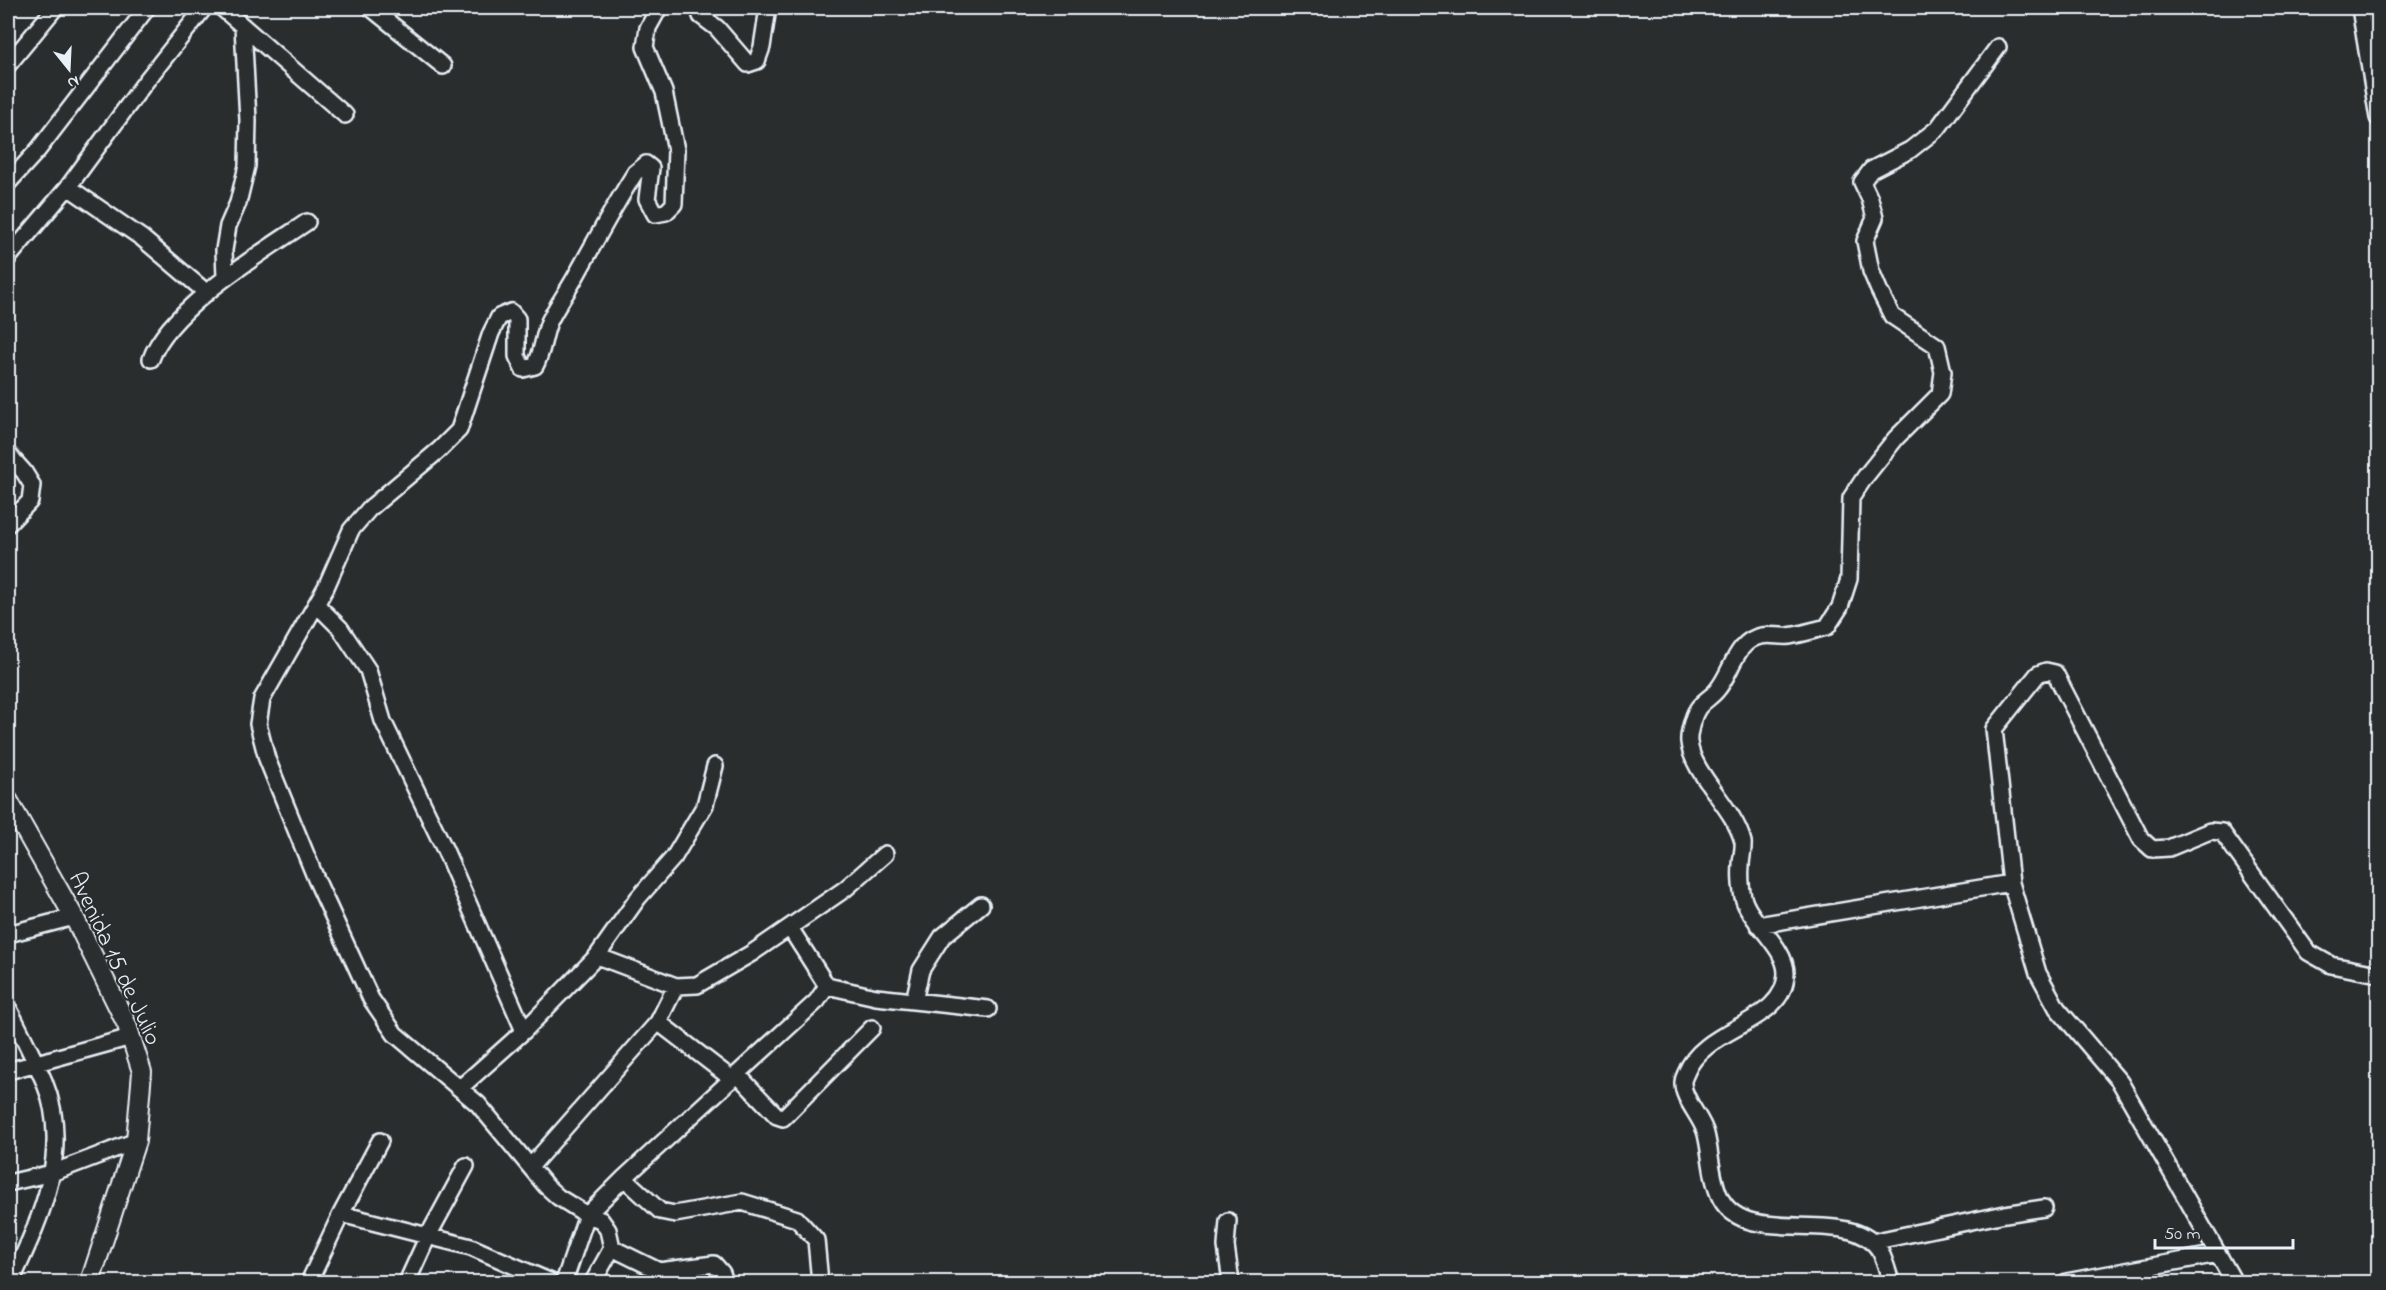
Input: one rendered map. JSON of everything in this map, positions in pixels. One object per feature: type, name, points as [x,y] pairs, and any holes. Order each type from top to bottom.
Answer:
[{"type":"street","points":[[8,66],[55,8]]},
{"type":"street","points":[[8,183],[38,150],[147,8]]},
{"type":"street","points":[[8,258],[69,187],[204,8]]},
{"type":"street","points":[[222,8],[345,115]]},
{"type":"street","points":[[371,8],[442,66]]},
{"type":"street","points":[[593,1282],[612,1248],[608,1230],[601,1220],[587,1215],[558,1197],[478,1104],[395,1034],[372,999],[316,879],[267,759],[258,724],[262,699],[316,604],[351,530],[369,509],[439,450],[459,430],[498,317],[511,312],[517,319],[517,356],[523,369],[535,366],[542,353],[548,325],[559,301],[577,275],[589,250],[635,173],[646,164],[651,168],[647,199],[655,214],[666,212],[674,204],[676,150],[664,92],[645,47],[648,28],[659,8]]},
{"type":"street","points":[[699,8],[701,16],[717,28],[748,64],[757,61],[762,47],[768,8]]},
{"type":"street","points":[[2360,8],[2379,118]]},
{"type":"street","points":[[225,278],[224,250],[228,226],[238,203],[247,166],[248,120],[243,26]]},
{"type":"street","points":[[1892,1282],[1880,1251],[1872,1242],[1859,1235],[1831,1226],[1787,1227],[1760,1223],[1729,1212],[1719,1196],[1705,1131],[1690,1103],[1683,1082],[1690,1062],[1702,1048],[1757,1016],[1778,999],[1786,972],[1778,950],[1758,925],[1744,902],[1741,868],[1743,844],[1729,810],[1696,763],[1688,741],[1697,709],[1718,689],[1742,647],[1760,636],[1788,636],[1827,627],[1840,607],[1849,579],[1851,498],[1896,438],[1940,394],[1943,372],[1937,346],[1892,316],[1871,271],[1865,241],[1875,218],[1862,182],[1871,170],[1910,150],[1938,128],[1998,47]]},
{"type":"street","points":[[69,187],[142,238],[207,293]]},
{"type":"street","points":[[151,359],[155,347],[169,330],[207,293],[225,278],[308,222]]},
{"type":"street","points":[[8,454],[32,484],[30,501],[8,524]]},
{"type":"street","points":[[316,604],[340,628],[368,670],[383,721],[445,850],[524,1031]]},
{"type":"street","points":[[2234,1282],[2120,1082],[2057,1008],[2037,973],[2011,883],[1994,729],[2038,674],[2046,671],[2055,673],[2141,839],[2152,849],[2169,848],[2210,831],[2222,832],[2308,952],[2331,965],[2379,974]]},
{"type":"street","points":[[460,1088],[524,1031],[597,956],[638,898],[674,857],[705,805],[715,766]]},
{"type":"street","name":"Avenida 15 de Julio","points":[[8,800],[74,917],[131,1037],[142,1072],[136,1141],[90,1282]]},
{"type":"street","points":[[597,956],[676,986],[697,985],[790,928],[845,889],[885,854]]},
{"type":"street","points":[[1758,925],[2011,883]]},
{"type":"street","points":[[914,1001],[921,970],[942,936],[981,905]]},
{"type":"street","points":[[8,934],[74,917]]},
{"type":"street","points":[[790,928],[827,986],[876,998],[988,1009]]},
{"type":"street","points":[[531,1166],[658,1022],[676,986]]},
{"type":"street","points":[[564,1282],[587,1215],[624,1178],[817,1001],[827,986]]},
{"type":"street","points":[[8,1007],[44,1082],[56,1136],[51,1173],[40,1220],[11,1282]]},
{"type":"street","points":[[658,1022],[734,1076],[777,1116],[783,1118],[872,1028]]},
{"type":"street","points":[[8,1071],[131,1037]]},
{"type":"street","points":[[8,1183],[51,1173],[136,1141]]},
{"type":"street","points":[[309,1282],[340,1214],[380,1141]]},
{"type":"street","points":[[407,1282],[428,1236],[466,1166]]},
{"type":"street","points":[[624,1178],[660,1211],[675,1214],[742,1202],[797,1219],[816,1240],[820,1282]]},
{"type":"street","points":[[1872,1242],[2044,1208]]},
{"type":"street","points":[[340,1214],[471,1246],[551,1282]]},
{"type":"street","points":[[1228,1221],[1226,1245],[1231,1282]]},
{"type":"street","points":[[612,1248],[659,1271],[714,1264],[722,1273],[725,1282]]},
{"type":"street","points":[[2066,1282],[2218,1254]]}]
